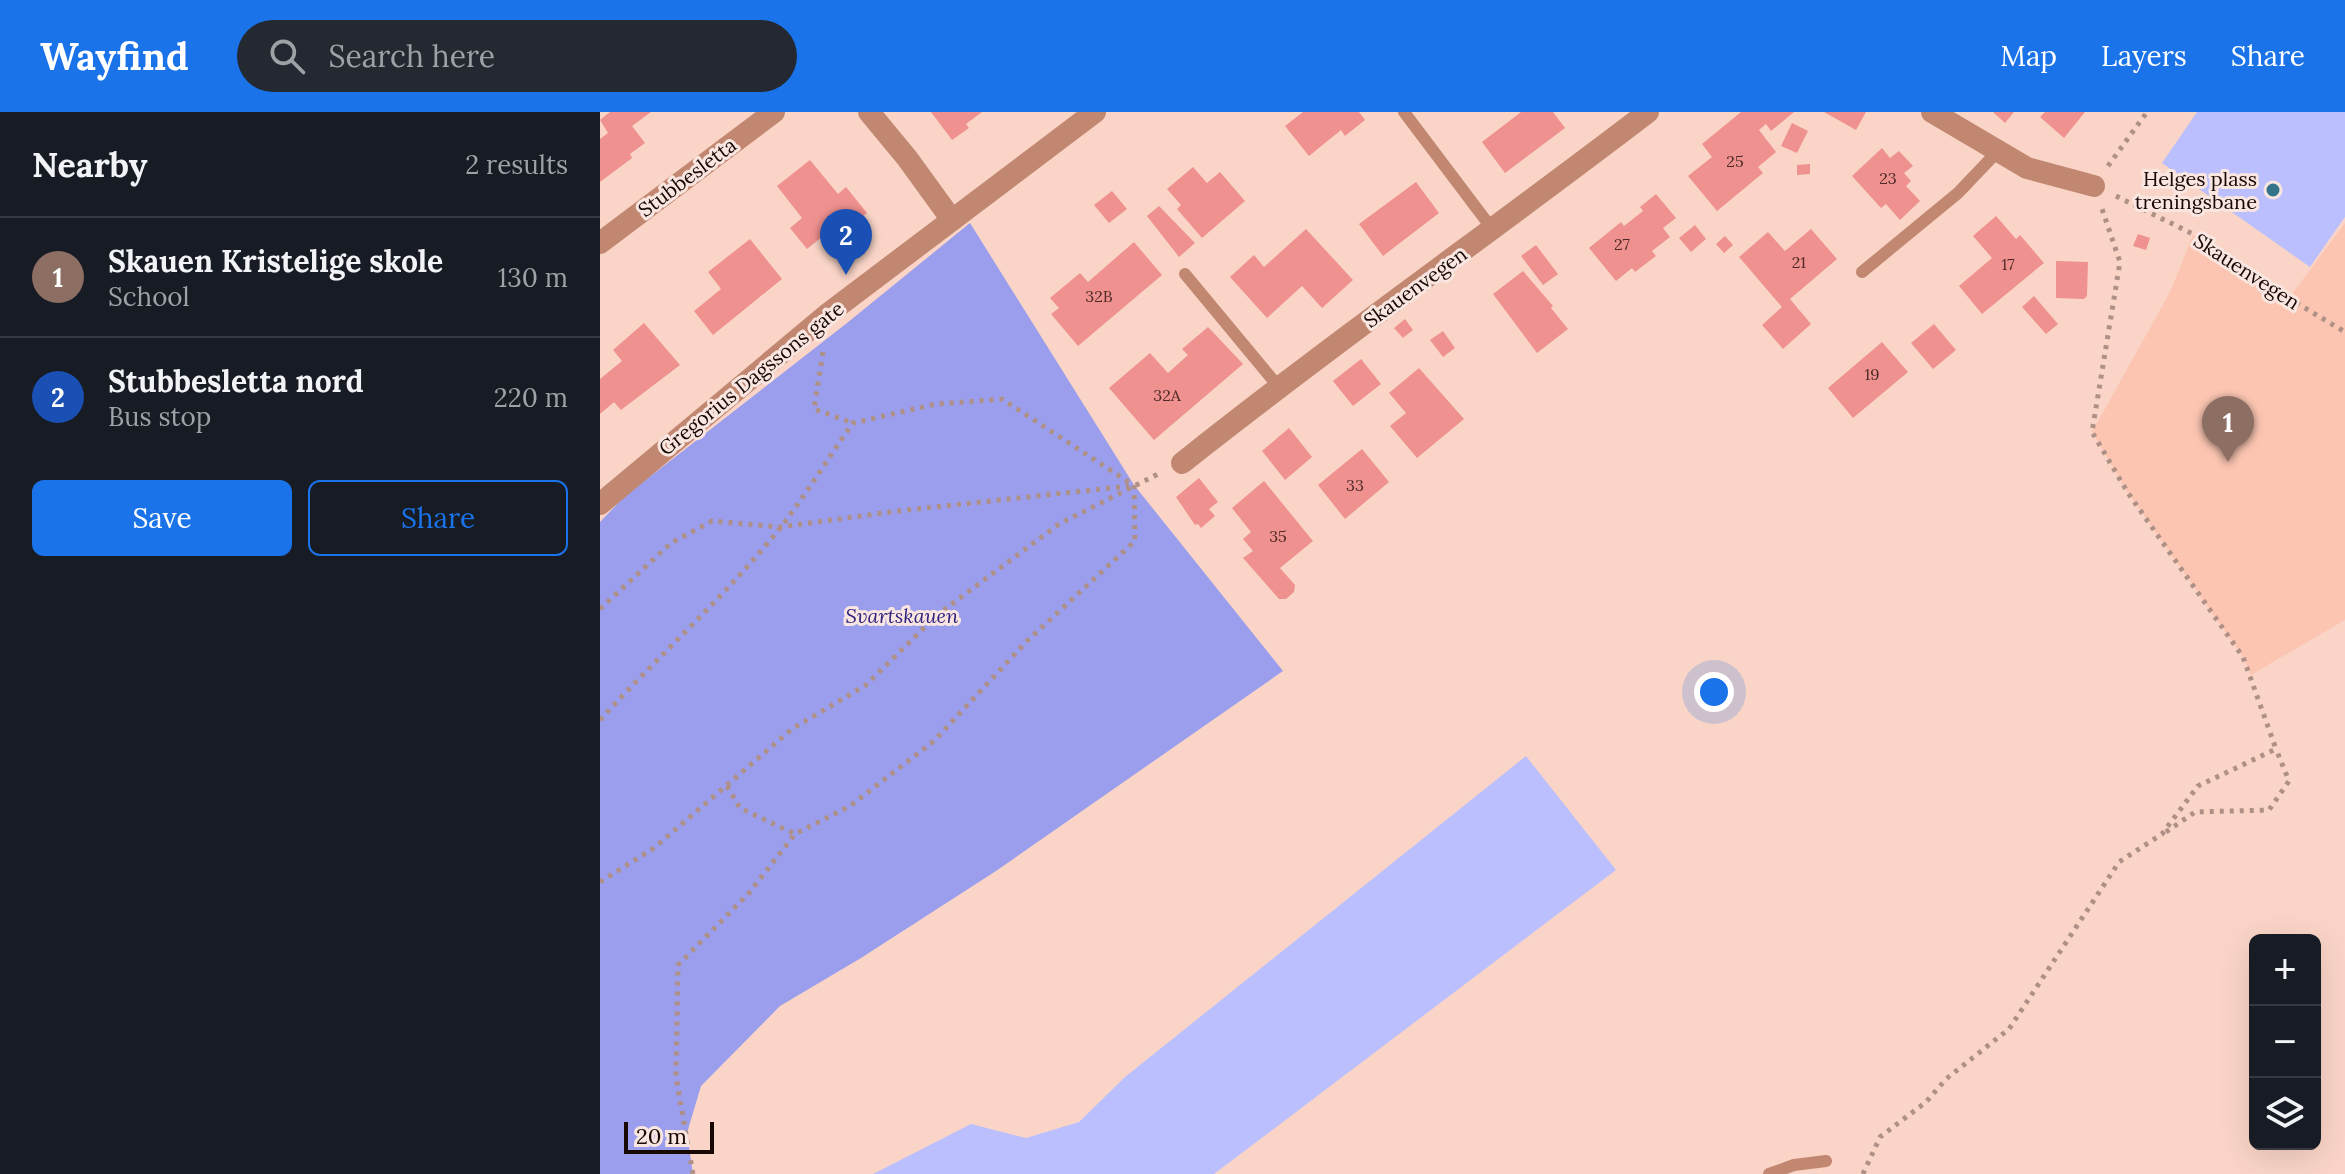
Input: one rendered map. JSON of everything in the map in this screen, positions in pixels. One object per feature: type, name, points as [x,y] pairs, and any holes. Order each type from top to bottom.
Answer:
[{"type":"street","name":"Stubbesletta","points":[[600,243],[774,112]]},
{"type":"street","points":[[869,112],[952,220]]},
{"type":"street","name":"Gregorius Dagssons gate","points":[[600,504],[829,313],[1095,112]]},
{"type":"street","name":"Skauenvegen","points":[[1182,463],[1278,386],[1493,230],[1648,112]]},
{"type":"street","points":[[1932,112],[2027,168],[2094,186]]},
{"type":"lane","points":[[1404,112],[1493,230]]},
{"type":"lane","points":[[1862,272],[1958,193],[1998,151]]},
{"type":"lane","points":[[1185,274],[1278,386]]},
{"type":"lane","points":[[1769,1174],[1794,1165],[1826,1161]]},
{"type":"path","points":[[1863,1174],[1880,1137],[1926,1102],[1946,1079],[2009,1029],[2119,862],[2195,812],[2269,810],[2289,781],[2243,657],[2128,493],[2092,432],[2120,262],[2094,186],[2147,112]]},
{"type":"path","name":"Skauenvegen","points":[[2094,186],[2205,240],[2290,299],[2345,332]]},
{"type":"path","points":[[829,313],[814,409],[853,423],[936,404],[1002,399],[1134,485]]},
{"type":"path","points":[[600,720],[704,614],[780,527],[853,423]]},
{"type":"path","points":[[600,882],[654,848],[792,729],[866,685],[937,615],[1059,524],[1182,463]]},
{"type":"path","points":[[600,609],[671,543],[712,521],[780,527],[1134,485]]},
{"type":"path","points":[[693,1174],[676,1077],[678,965],[749,893],[795,834],[850,806],[934,741],[1027,641],[1135,541],[1134,485]]},
{"type":"path","points":[[2162,834],[2198,786],[2276,749]]},
{"type":"path","points":[[727,786],[740,808],[795,834]]},
{"type":"shaded area","name":"Helges plass treningsbane","points":[[2197,112],[2345,112],[2345,217],[2310,267],[2162,163]]},
{"type":"shaded area","points":[[2345,223],[2345,620],[2251,675],[2243,657],[2128,493],[2092,432],[2170,292],[2193,235],[2205,240],[2289,298]]},
{"type":"shaded area","points":[[1526,756],[1616,870],[1214,1174],[873,1174],[971,1124],[1026,1138],[1079,1122],[1125,1077]]},
{"type":"green space","name":"Svartskauen","points":[[970,223],[1134,485],[1283,671],[996,871],[780,1006],[701,1086],[687,1133],[693,1174],[600,1174],[600,522],[625,496]]},
{"type":"building","points":[[610,112],[651,112],[632,126],[645,143],[630,154],[632,158],[600,182],[600,139],[608,133],[600,120]]},
{"type":"building","points":[[931,112],[982,112],[966,124],[969,128],[952,140]]},
{"type":"building","points":[[1303,112],[1359,112],[1365,120],[1345,136],[1341,130],[1309,156],[1285,126]]},
{"type":"building","points":[[1521,112],[1553,112],[1565,128],[1505,173],[1482,142]]},
{"type":"building","points":[[1741,112],[1794,112],[1771,131],[1766,124],[1759,130],[1776,152],[1758,167],[1763,173],[1717,211],[1688,176],[1712,157],[1702,144]]},
{"type":"building","points":[[1824,112],[1866,112],[1856,130]]},
{"type":"building","points":[[1993,112],[2014,112],[2005,123]]},
{"type":"building","points":[[2045,112],[2085,112],[2064,138],[2040,117]]},
{"type":"building","points":[[1792,123],[1808,131],[1797,153],[1781,146]]},
{"type":"building","points":[[1882,148],[1890,158],[1899,151],[1913,166],[1904,173],[1911,181],[1906,186],[1920,201],[1900,220],[1886,204],[1881,208],[1852,176]]},
{"type":"building","points":[[810,160],[838,194],[846,187],[867,213],[851,226],[845,218],[807,249],[790,228],[802,218],[777,186]]},
{"type":"building","points":[[1810,164],[1810,174],[1797,175],[1797,165]]},
{"type":"building","points":[[1193,167],[1207,183],[1220,172],[1245,201],[1202,238],[1177,209],[1181,205],[1167,189]]},
{"type":"building","points":[[1416,182],[1439,213],[1383,256],[1359,224]]},
{"type":"building","points":[[1112,191],[1127,209],[1109,223],[1094,205]]},
{"type":"building","points":[[1656,194],[1676,218],[1663,228],[1670,237],[1652,251],[1656,256],[1635,272],[1632,268],[1616,281],[1589,248],[1621,222],[1624,226],[1643,211],[1640,207]]},
{"type":"building","points":[[1159,206],[1195,243],[1179,257],[1147,216]]},
{"type":"building","points":[[1996,216],[2016,239],[2020,235],[2044,263],[1982,314],[1959,286],[1992,258],[1973,236]]},
{"type":"building","points":[[1695,225],[1706,239],[1691,252],[1679,238]]},
{"type":"building","points":[[1306,229],[1353,280],[1322,308],[1302,286],[1267,318],[1230,277],[1254,255],[1264,267]]},
{"type":"building","points":[[1811,229],[1837,259],[1790,299],[1811,324],[1783,349],[1762,325],[1782,307],[1739,257],[1768,232],[1785,251]]},
{"type":"building","points":[[2138,234],[2150,238],[2146,250],[2133,246]]},
{"type":"building","points":[[1725,236],[1733,245],[1724,253],[1716,244]]},
{"type":"building","points":[[750,239],[782,279],[713,335],[694,311],[721,289],[708,272]]},
{"type":"building","points":[[1134,242],[1162,275],[1078,346],[1051,314],[1059,308],[1050,298],[1080,273],[1088,282]]},
{"type":"building","points":[[1536,245],[1558,274],[1543,285],[1521,256]]},
{"type":"building","points":[[2056,261],[2088,262],[2087,296],[2084,299],[2056,298]]},
{"type":"building","points":[[1523,271],[1568,329],[1537,353],[1493,294]]},
{"type":"building","points":[[2034,296],[2058,324],[2046,334],[2022,307]]},
{"type":"building","points":[[1405,319],[1413,330],[1403,338],[1394,328]]},
{"type":"building","points":[[644,323],[680,365],[621,410],[614,402],[600,414],[600,379],[622,361],[613,350]]},
{"type":"building","points":[[1934,324],[1956,350],[1933,369],[1911,343]]},
{"type":"building","points":[[1208,327],[1243,364],[1154,440],[1109,388],[1150,353],[1168,373],[1188,355],[1182,349]]},
{"type":"building","points":[[1443,331],[1455,348],[1443,357],[1430,340]]},
{"type":"building","points":[[1882,342],[1908,372],[1853,418],[1828,388]]},
{"type":"building","points":[[1361,359],[1381,384],[1353,406],[1333,381]]},
{"type":"building","points":[[1419,368],[1464,419],[1417,458],[1390,426],[1406,413],[1389,393]]},
{"type":"building","points":[[1289,428],[1312,457],[1285,480],[1262,451]]},
{"type":"building","points":[[1362,449],[1389,482],[1345,519],[1318,485]]},
{"type":"building","points":[[1199,478],[1218,502],[1209,509],[1215,516],[1201,528],[1195,525],[1176,497]]},
{"type":"building","points":[[1264,481],[1313,541],[1280,568],[1295,585],[1294,592],[1286,599],[1279,599],[1243,558],[1253,551],[1243,539],[1251,532],[1232,508]]},
{"type":"place","name":"Helges plass treningsbane","points":[[2273,190]]},
{"type":"place","name":"Stubbesletta nord","points":[[846,275]]},
{"type":"place","name":"Skauen Kristelige skole","points":[[2228,462]]}]
